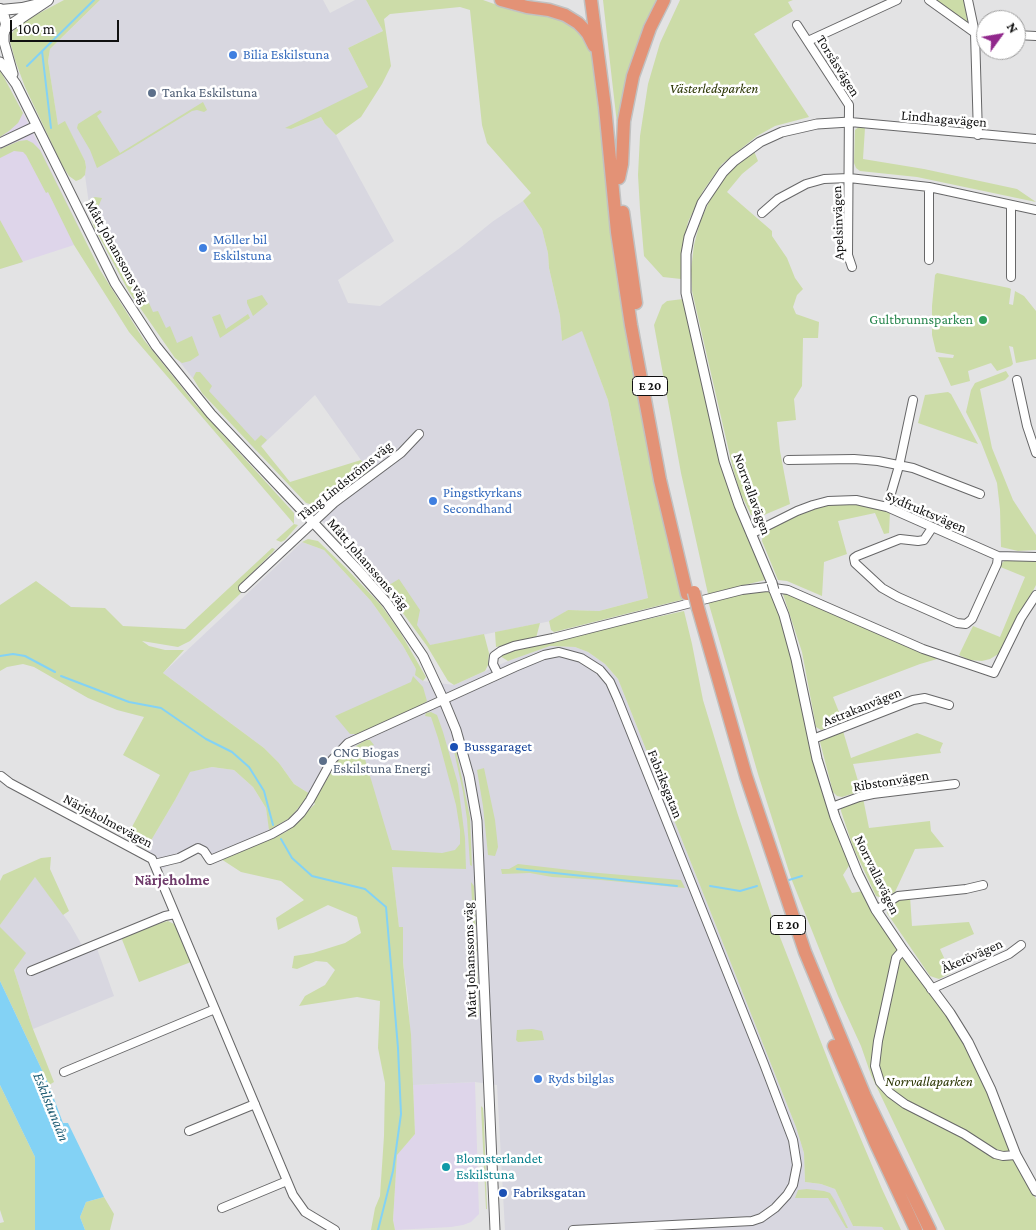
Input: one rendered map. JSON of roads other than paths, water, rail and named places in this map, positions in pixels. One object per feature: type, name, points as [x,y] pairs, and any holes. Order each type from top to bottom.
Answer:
[{"type":"highway","name":"E 20","points":[[501,0],[527,7],[549,10],[572,18],[588,34],[599,60]]},
{"type":"highway","name":"E 20","points":[[591,0],[617,232],[629,316],[660,480],[742,788],[796,949],[846,1075],[916,1230]]},
{"type":"highway","name":"E 20","points":[[596,0],[630,266],[652,396],[691,593]]},
{"type":"highway","name":"E 20","points":[[619,178],[622,164],[624,121],[633,76],[650,28],[664,0]]},
{"type":"highway","name":"E 20","points":[[695,609],[746,776],[805,952],[864,1096],[930,1230]]},
{"type":"main road","points":[[3,33],[6,20],[1,10],[22,8],[46,1]]},
{"type":"main road","points":[[3,33],[46,1]]},
{"type":"street","points":[[808,41],[897,0]]},
{"type":"street","points":[[929,0],[975,33]]},
{"type":"street","points":[[968,0],[975,33],[978,135]]},
{"type":"street","name":"Torsåsvägen","points":[[797,25],[846,99],[850,109],[850,122]]},
{"type":"street","name":"Mått Johanssons väg","points":[[3,33],[16,84],[36,126],[115,283],[151,339],[201,403],[374,588],[423,656],[444,700],[456,730],[468,771],[477,821],[495,1230]]},
{"type":"street","name":"Mått Johanssons väg","points":[[0,62],[16,84]]},
{"type":"street","name":"Lindhagavägen","points":[[850,122],[978,135],[1036,138]]},
{"type":"street","name":"Apelsinvägen","points":[[850,122],[848,255],[852,267]]},
{"type":"street","name":"Norrvallavägen","points":[[850,122],[817,124],[793,129],[760,142],[723,172],[702,203],[689,237],[684,270],[689,310],[724,460],[739,505],[773,587],[790,635],[817,759],[832,807],[854,865],[876,910],[953,1018],[980,1064],[1016,1155],[1036,1191]]},
{"type":"street","points":[[0,143],[36,126]]},
{"type":"street","name":"Apelsinvägen","points":[[762,213],[787,193],[806,184],[824,179],[849,178],[929,187],[1036,210]]},
{"type":"street","points":[[929,187],[929,260]]},
{"type":"street","points":[[1011,277],[1012,205]]},
{"type":"street","points":[[1018,380],[1027,426],[1036,453]]},
{"type":"street","points":[[887,507],[899,466],[913,400]]},
{"type":"street","name":"Tång Lindströms väg","points":[[243,588],[334,503],[401,453],[419,434]]},
{"type":"street","points":[[788,460],[865,459],[912,468],[980,494]]},
{"type":"street","name":"Sydfruktsvägen","points":[[751,534],[797,511],[828,501],[856,500],[887,507],[998,556],[1036,558]]},
{"type":"street","points":[[932,528],[924,540],[900,539],[857,556],[854,558],[854,563],[882,588],[898,597],[957,623],[966,624],[972,619],[998,556]]},
{"type":"street","points":[[498,674],[493,664],[494,656],[514,646],[553,638],[742,590],[767,587],[788,590],[923,649],[994,673],[1021,618],[1036,595]]},
{"type":"street","name":"Fabriksgatan","points":[[154,864],[179,858],[198,848],[204,851],[210,860],[272,834],[291,823],[301,814],[332,760],[348,743],[498,674],[539,657],[559,652],[574,655],[594,665],[610,682],[618,700],[764,1064],[793,1140],[797,1156],[793,1186],[787,1195],[775,1208],[761,1218],[752,1221],[573,1230]]},
{"type":"street","name":"Astrakanvägen","points":[[813,739],[913,700],[924,698],[949,705]]},
{"type":"street","name":"Närjeholmevägen","points":[[1,776],[10,783],[152,859],[296,1200],[305,1212],[335,1230]]},
{"type":"street","name":"Ribstonvägen","points":[[832,807],[873,794],[955,784]]},
{"type":"street","points":[[876,910],[898,896],[983,885]]},
{"type":"street","points":[[32,971],[165,916],[175,914]]},
{"type":"street","name":"Åkerövägen","points":[[932,988],[1009,954],[1021,945]]},
{"type":"street","points":[[903,950],[896,958],[878,1041],[875,1066],[880,1082],[890,1093],[906,1104],[964,1134],[995,1154],[1003,1156],[1016,1155]]},
{"type":"street","points":[[64,1072],[215,1009]]},
{"type":"street","points":[[189,1131],[255,1104]]},
{"type":"street","points":[[222,1208],[287,1181]]},
{"type":"water","name":"Eskilstunaån","points":[[0,981],[49,1085],[63,1123],[68,1123],[104,1197],[86,1202],[80,1217],[85,1230],[35,1230],[35,1157],[0,1085]]},
{"type":"waterway","points":[[27,66],[94,0]]},
{"type":"waterway","points":[[42,51],[51,128]]},
{"type":"waterway","points":[[0,656],[13,654],[25,656],[55,672]]},
{"type":"waterway","points":[[61,676],[129,702],[161,708],[206,739],[232,752],[249,767],[264,791],[273,825]]},
{"type":"waterway","points":[[281,839],[292,858],[312,876],[365,889],[386,907],[398,1048],[401,1114],[393,1171],[378,1230]]},
{"type":"waterway","points":[[517,869],[677,886]]},
{"type":"waterway","points":[[789,880],[802,876]]},
{"type":"waterway","points":[[710,886],[740,891],[757,886]]},
{"type":"place","name":"Bilia Eskilstuna","points":[[233,55]]},
{"type":"place","name":"Tanka Eskilstuna","points":[[152,93]]},
{"type":"place","name":"Möller bil Eskilstuna","points":[[203,248]]},
{"type":"place","name":"Gultbrunnsparken","points":[[983,320]]},
{"type":"place","name":"Pingstkyrkans Secondhand","points":[[433,501]]},
{"type":"place","name":"Bussgaraget","points":[[454,747]]},
{"type":"place","name":"CNG Biogas Eskilstuna Energi","points":[[323,761]]},
{"type":"place","name":"Ryds bilglas","points":[[538,1079]]},
{"type":"place","name":"Blomsterlandet Eskilstuna","points":[[446,1167]]},
{"type":"place","name":"Fabriksgatan","points":[[503,1193]]},
{"type":"district","name":"Närjeholme","points":[[172,880]]},
{"type":"park label","name":"Västerledsparken","points":[[714,89]]},
{"type":"park label","name":"Norrvallaparken","points":[[929,1082]]}]
